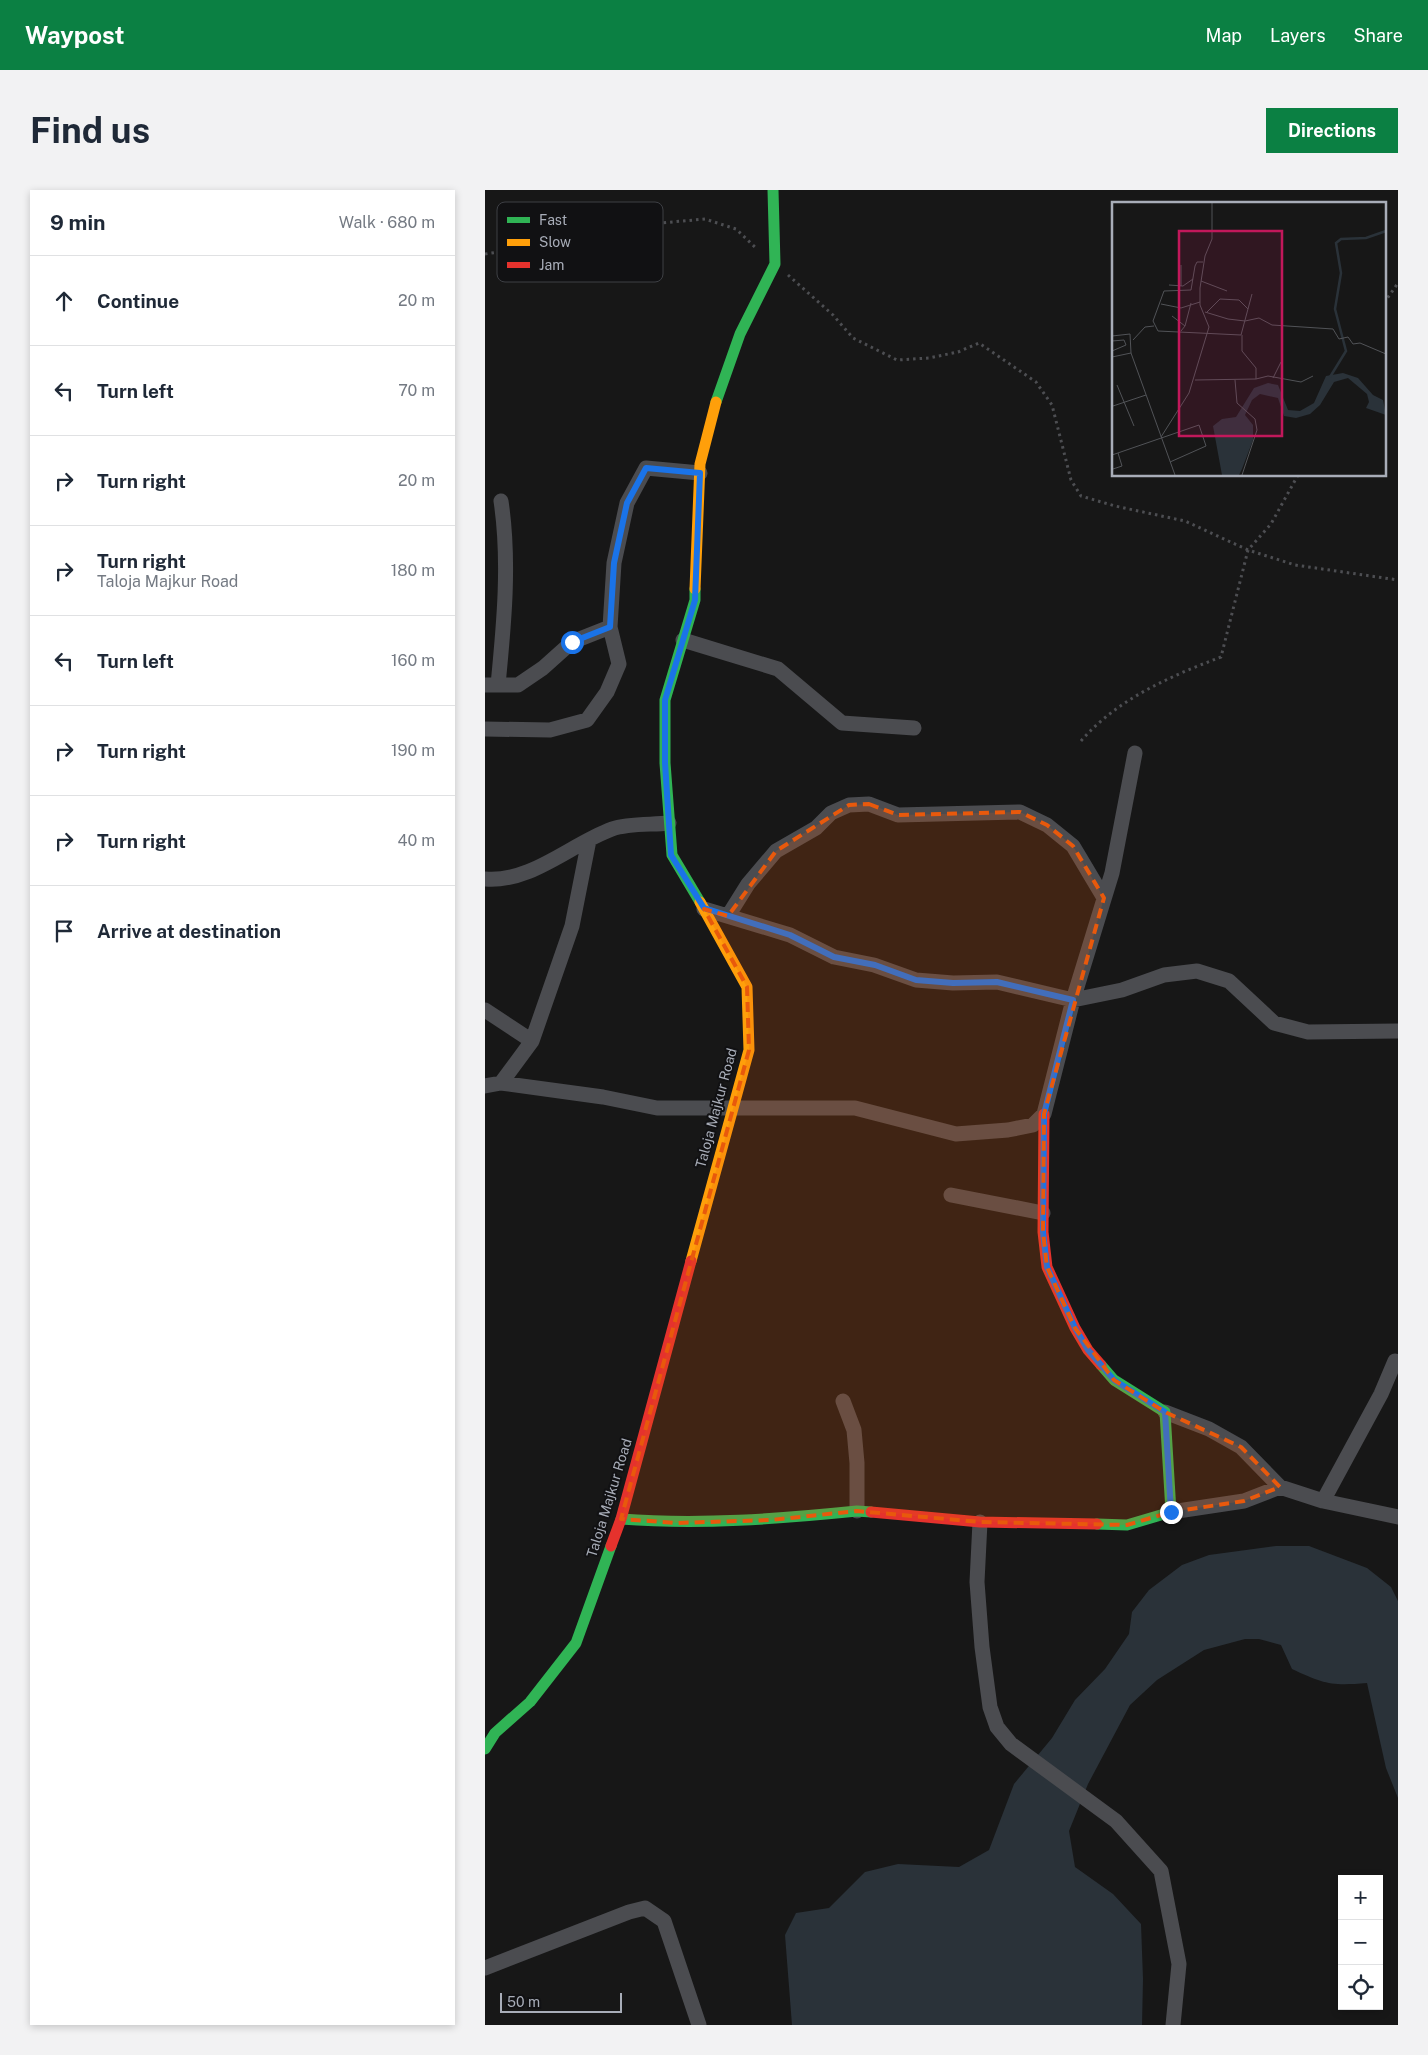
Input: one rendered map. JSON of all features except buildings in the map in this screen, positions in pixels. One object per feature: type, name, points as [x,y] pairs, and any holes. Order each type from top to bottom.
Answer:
[{"type":"street","name":"Taloja Majkur Road","points":[[485,1749],[495,1733],[530,1702],[576,1643],[621,1519],[749,1050],[747,987],[704,908],[671,855],[665,763],[665,700],[695,600],[700,473],[711,415],[731,356],[775,264],[773,190]]},
{"type":"street","points":[[485,729],[550,730],[587,720],[607,692],[619,664],[610,627],[614,563],[627,503],[646,468],[700,473]]},
{"type":"street","points":[[501,501],[505,528],[504,602],[491,684],[518,684],[543,668],[572,642],[610,627]]},
{"type":"street","points":[[683,640],[778,669],[842,723],[913,728]]},
{"type":"street","points":[[1135,753],[1111,873],[1073,1000],[1044,1114],[1043,1213],[1047,1267],[1075,1328],[1088,1350],[1114,1380],[1165,1412],[1209,1430],[1241,1447],[1280,1487],[1323,1501],[1398,1517]]},
{"type":"street","points":[[728,916],[748,884],[776,851],[816,828],[831,813],[849,805],[869,804],[898,815],[1020,812],[1047,825],[1073,846],[1104,898]]},
{"type":"street","points":[[485,879],[497,880],[539,867],[614,828],[669,823]]},
{"type":"street","points":[[501,1083],[532,1041],[572,926],[589,840]]},
{"type":"street","points":[[704,908],[790,935],[834,957],[875,965],[916,980],[953,983],[997,982],[1073,1000],[1122,990],[1164,975],[1197,972],[1229,981],[1274,1023],[1308,1032],[1398,1031]]},
{"type":"street","points":[[485,1010],[532,1041]]},
{"type":"street","points":[[485,1086],[501,1083],[603,1097],[657,1108],[855,1108],[956,1134],[1008,1130],[1033,1125],[1044,1114]]},
{"type":"street","points":[[951,1196],[1043,1213]]},
{"type":"street","points":[[1323,1501],[1381,1394],[1395,1361]]},
{"type":"street","points":[[843,1401],[854,1430],[857,1463],[857,1510]]},
{"type":"street","points":[[1165,1412],[1171,1512]]},
{"type":"street","points":[[621,1519],[676,1523],[771,1520],[857,1510],[980,1522],[1127,1525],[1171,1512],[1244,1501],[1280,1487]]},
{"type":"street","points":[[980,1522],[977,1582],[983,1656],[990,1708],[997,1728],[1011,1744],[1116,1821],[1161,1871],[1179,1964],[1173,2025]]},
{"type":"street","points":[[485,1968],[629,1912],[645,1908],[664,1921],[699,2025]]},
{"type":"path","points":[[663,223],[705,219],[736,229],[823,305],[853,338],[897,360],[929,358],[949,354],[979,343],[1035,382],[1053,405],[1071,480],[1081,496],[1115,506],[1185,521],[1249,550],[1295,565],[1398,580]]},
{"type":"path","points":[[1386,300],[1398,283]]},
{"type":"path","points":[[1081,741],[1096,723],[1165,679],[1221,657],[1249,550],[1271,524],[1297,476]]},
{"type":"highlighted area","points":[[869,804],[898,815],[1020,812],[1047,825],[1073,846],[1104,898],[1044,1114],[1043,1232],[1047,1267],[1075,1328],[1114,1380],[1165,1412],[1241,1447],[1280,1487],[1244,1501],[1171,1512],[1127,1525],[980,1522],[857,1511],[771,1520],[676,1523],[621,1519],[749,1050],[747,987],[704,909],[728,916],[776,851],[849,805]]},
{"type":"shaded area","points":[[1276,1546],[1309,1546],[1367,1568],[1391,1587],[1398,1601],[1398,1798],[1386,1768],[1367,1683],[1336,1684],[1312,1678],[1292,1669],[1281,1645],[1259,1639],[1245,1639],[1204,1650],[1157,1680],[1130,1705],[1088,1784],[1069,1831],[1075,1867],[1113,1894],[1141,1924],[1142,2025],[792,2025],[785,1935],[796,1913],[829,1908],[865,1872],[898,1864],[959,1867],[989,1850],[1014,1784],[1052,1738],[1075,1700],[1105,1669],[1129,1634],[1132,1612],[1149,1590],[1182,1565],[1209,1555]]},
{"type":"traffic: fast","points":[[716,402],[740,334],[775,264],[773,190]]},
{"type":"traffic: fast","points":[[695,589],[695,600],[665,700],[665,763],[672,855],[700,902]]},
{"type":"traffic: fast","points":[[1097,1524],[1127,1525],[1171,1512],[1165,1412],[1114,1380],[1101,1365]]},
{"type":"traffic: fast","points":[[621,1519],[710,1521],[768,1519],[857,1511],[871,1512]]},
{"type":"traffic: fast","points":[[485,1749],[495,1733],[530,1702],[576,1643],[611,1546]]},
{"type":"traffic: slow","points":[[695,589],[700,464],[716,402]]},
{"type":"traffic: slow","points":[[691,1261],[749,1050],[747,987],[700,902]]},
{"type":"traffic: jam","points":[[1044,1114],[1043,1232],[1047,1267],[1075,1328],[1088,1350],[1101,1365]]},
{"type":"traffic: jam","points":[[611,1546],[621,1519],[691,1261]]},
{"type":"traffic: jam","points":[[871,1512],[980,1522],[1097,1524]]},
{"type":"route","points":[[572,642],[610,627],[614,563],[627,503],[646,468],[700,473],[695,600],[665,700],[665,763],[671,855],[704,908],[790,935],[834,957],[875,965],[916,980],[953,983],[997,982],[1073,1000],[1044,1114],[1043,1232],[1047,1267],[1075,1328],[1088,1350],[1114,1380],[1165,1412],[1171,1512]]}]
